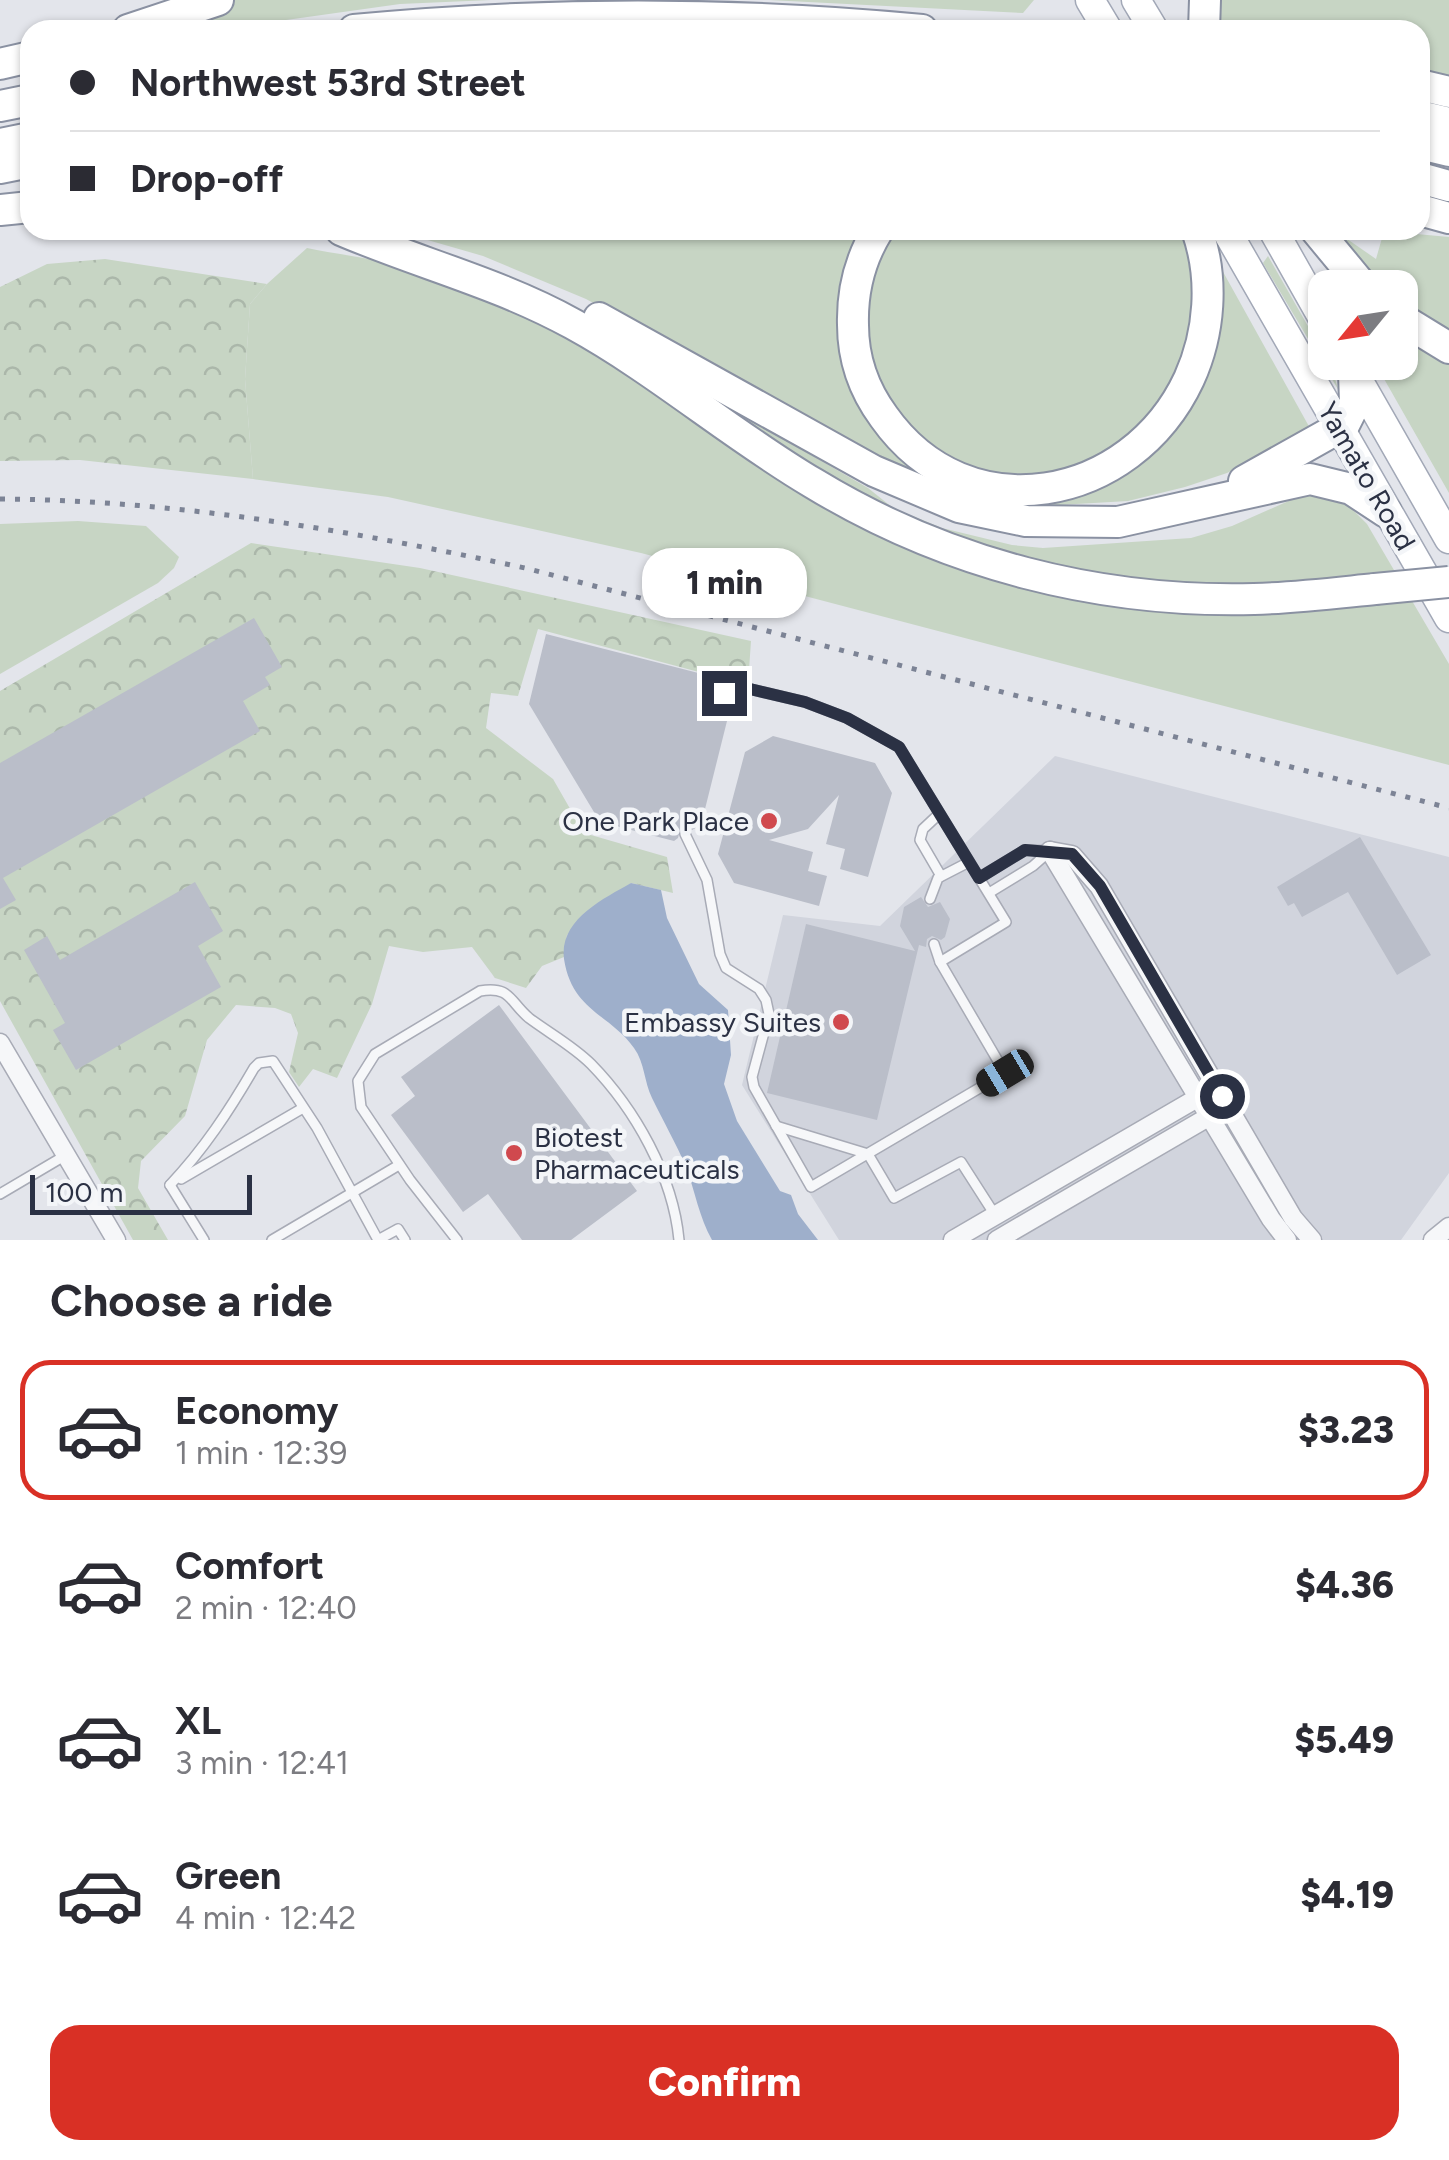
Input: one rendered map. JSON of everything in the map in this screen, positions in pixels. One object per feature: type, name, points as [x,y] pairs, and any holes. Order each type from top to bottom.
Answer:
[{"type":"highway","points":[[158,20],[218,0]]},
{"type":"highway","points":[[493,20],[633,17],[753,20]]},
{"type":"highway","points":[[366,240],[490,284],[545,309],[626,355],[836,497],[910,534],[979,560],[1066,584],[1156,597],[1254,599],[1449,582]]},
{"type":"highway","points":[[384,240],[440,254],[591,313],[874,471],[959,507],[1026,521],[1074,524],[1138,519],[1310,479],[1350,489],[1386,512]]},
{"type":"highway","points":[[873,240],[860,267],[852,319],[855,354],[872,398],[902,439],[940,468],[985,486],[1036,490],[1077,482],[1124,458],[1164,419],[1183,390],[1198,354],[1207,310],[1205,260],[1200,240]]},
{"type":"highway","points":[[1324,240],[1349,270]]},
{"type":"highway","points":[[1418,329],[1449,348]]},
{"type":"highway","points":[[1197,505],[1339,429],[1356,404],[1353,380]]},
{"type":"main road","name":"Yamato Road","points":[[1232,240],[1449,618]]},
{"type":"main road","points":[[1278,240],[1308,292]]},
{"type":"main road","name":"Yamato Road","points":[[1358,380],[1449,539]]},
{"type":"street","points":[[1050,851],[1072,854],[1100,886],[1293,1218],[1312,1240]]},
{"type":"street","points":[[1050,851],[1287,1240]]},
{"type":"street","points":[[0,1043],[116,1240]]},
{"type":"street","points":[[952,1240],[1199,1096],[1222,1096]]},
{"type":"street","points":[[997,1240],[1210,1116],[1222,1096]]},
{"type":"street","points":[[1433,1240],[1449,1227]]},
{"type":"lane","points":[[724,693],[750,689],[805,702],[882,735],[899,747],[1006,922],[940,962]]},
{"type":"lane","points":[[939,814],[923,828],[920,840],[941,876]]},
{"type":"lane","points":[[685,834],[707,880],[726,968],[759,989],[766,1000],[770,1014],[752,1077],[754,1086],[811,1188],[1005,1073],[940,962],[934,944]]},
{"type":"lane","points":[[979,878],[1025,850],[1050,851]]},
{"type":"lane","points":[[989,893],[1050,851]]},
{"type":"lane","points":[[930,899],[941,876],[969,862]]},
{"type":"lane","points":[[457,1240],[399,1165],[361,1107],[358,1081],[376,1054],[480,991],[494,988],[506,992],[526,1016],[589,1062],[618,1096],[662,1172],[679,1240]]},
{"type":"lane","points":[[170,1185],[226,1118],[259,1062],[272,1061],[378,1240],[398,1229],[405,1240]]},
{"type":"lane","points":[[170,1185],[303,1108]]},
{"type":"lane","points":[[776,1125],[868,1154],[894,1198],[962,1162],[995,1216]]},
{"type":"lane","points":[[0,1194],[66,1155]]},
{"type":"lane","points":[[272,1240],[399,1165]]},
{"type":"lane","points":[[170,1185],[204,1240]]},
{"type":"shaded area","points":[[1055,756],[1449,857],[1449,1173],[1401,1240],[839,1240],[742,1085],[783,915],[880,926]]},
{"type":"green space","points":[[233,0],[491,0],[400,4],[286,20],[178,20]]},
{"type":"green space","points":[[769,0],[1034,0],[1023,13]]},
{"type":"green space","points":[[1219,0],[1449,0],[1449,76],[1430,72],[1430,20],[1221,20]]},
{"type":"green space","points":[[1449,237],[1449,336],[1418,316],[1418,270],[1365,270],[1343,240],[1376,259],[1381,240]]},
{"type":"green space","points":[[428,240],[866,240],[850,371],[978,495],[1156,445],[1217,261],[1311,430],[1227,473],[1185,487],[1128,501],[1029,510],[932,486],[586,299],[483,256]]},
{"type":"green space","points":[[888,240],[1188,240],[1198,263],[1186,360],[1158,411],[1098,463],[1006,481],[936,457],[901,417],[881,383],[868,340],[866,311],[876,262]]},
{"type":"green space","points":[[307,248],[411,268],[527,313],[635,376],[748,458],[823,504],[884,535],[1005,580],[1067,594],[1195,607],[1259,608],[1387,598],[1374,576],[1208,589],[1105,580],[1006,557],[912,523],[819,476],[694,394],[674,380],[675,376],[868,488],[893,508],[942,528],[1012,545],[1043,548],[1191,538],[1232,526],[1293,499],[1312,495],[1347,504],[1367,524],[1449,664],[1449,765],[641,553],[388,497],[253,479],[245,379],[250,304]]},
{"type":"green space","points":[[1268,256],[1308,326],[1308,339],[1263,263]]},
{"type":"green space","points":[[105,259],[267,284],[250,304],[245,379],[253,479],[80,460],[0,461],[0,287],[47,264]]},
{"type":"green space","points":[[1418,340],[1449,357],[1449,493],[1385,380],[1418,380]]},
{"type":"green space","points":[[78,521],[146,526],[179,557],[174,568],[158,583],[0,674],[0,524]]},
{"type":"green space","points":[[251,543],[420,568],[751,641],[749,670],[725,679],[538,629],[518,696],[491,693],[486,728],[553,779],[584,833],[667,857],[673,893],[631,883],[567,935],[564,957],[542,966],[526,988],[495,978],[472,947],[423,952],[389,946],[372,1004],[337,1078],[313,1069],[299,1087],[289,1072],[298,1033],[291,1014],[275,1008],[236,1005],[207,1040],[185,1116],[141,1161],[138,1188],[168,1240],[133,1240],[0,1001],[0,691]]},
{"type":"water","points":[[631,883],[661,890],[667,918],[699,984],[728,1010],[731,1055],[724,1084],[737,1121],[780,1191],[791,1195],[798,1214],[818,1240],[712,1240],[686,1167],[649,1092],[638,1054],[575,990],[564,959],[568,933],[585,912]]},
{"type":"building","points":[[254,618],[282,667],[265,677],[270,685],[243,701],[260,731],[3,878],[16,900],[0,909],[0,763]]},
{"type":"building","points":[[546,634],[714,677],[720,686],[717,697],[731,705],[701,825],[692,830],[681,827],[674,841],[600,822],[529,704]]},
{"type":"building","name":"One Park Place","points":[[773,736],[875,763],[892,793],[868,877],[840,869],[845,849],[826,844],[839,795],[808,829],[769,840],[813,852],[808,871],[827,876],[819,906],[734,883],[718,854],[745,752]]},
{"type":"building","points":[[1360,837],[1431,955],[1397,975],[1348,892],[1302,917],[1294,903],[1288,906],[1277,887]]},
{"type":"building","points":[[195,882],[223,931],[198,946],[221,987],[76,1070],[53,1030],[65,1023],[24,950],[47,936],[60,960]]},
{"type":"building","name":"Embassy Suites","points":[[921,897],[928,907],[940,902],[950,919],[945,937],[941,940],[932,936],[926,947],[919,945],[877,1120],[767,1093],[806,924],[915,951],[900,926],[904,907]]},
{"type":"building","name":"Biotest Pharmaceuticals","points":[[499,1005],[637,1191],[571,1240],[522,1240],[488,1194],[463,1212],[391,1115],[415,1096],[401,1077]]},
{"type":"railway","points":[[0,499],[132,505],[264,520],[525,568],[1449,808]]},
{"type":"place","name":"One Park Place","points":[[769,821]]},
{"type":"place","name":"Embassy Suites","points":[[841,1022]]},
{"type":"place","name":"Biotest Pharmaceuticals","points":[[514,1153]]},
{"type":"route","points":[[724,693],[750,689],[805,702],[847,718],[899,747],[979,878],[1025,850],[1072,854],[1100,886],[1222,1096]]}]
